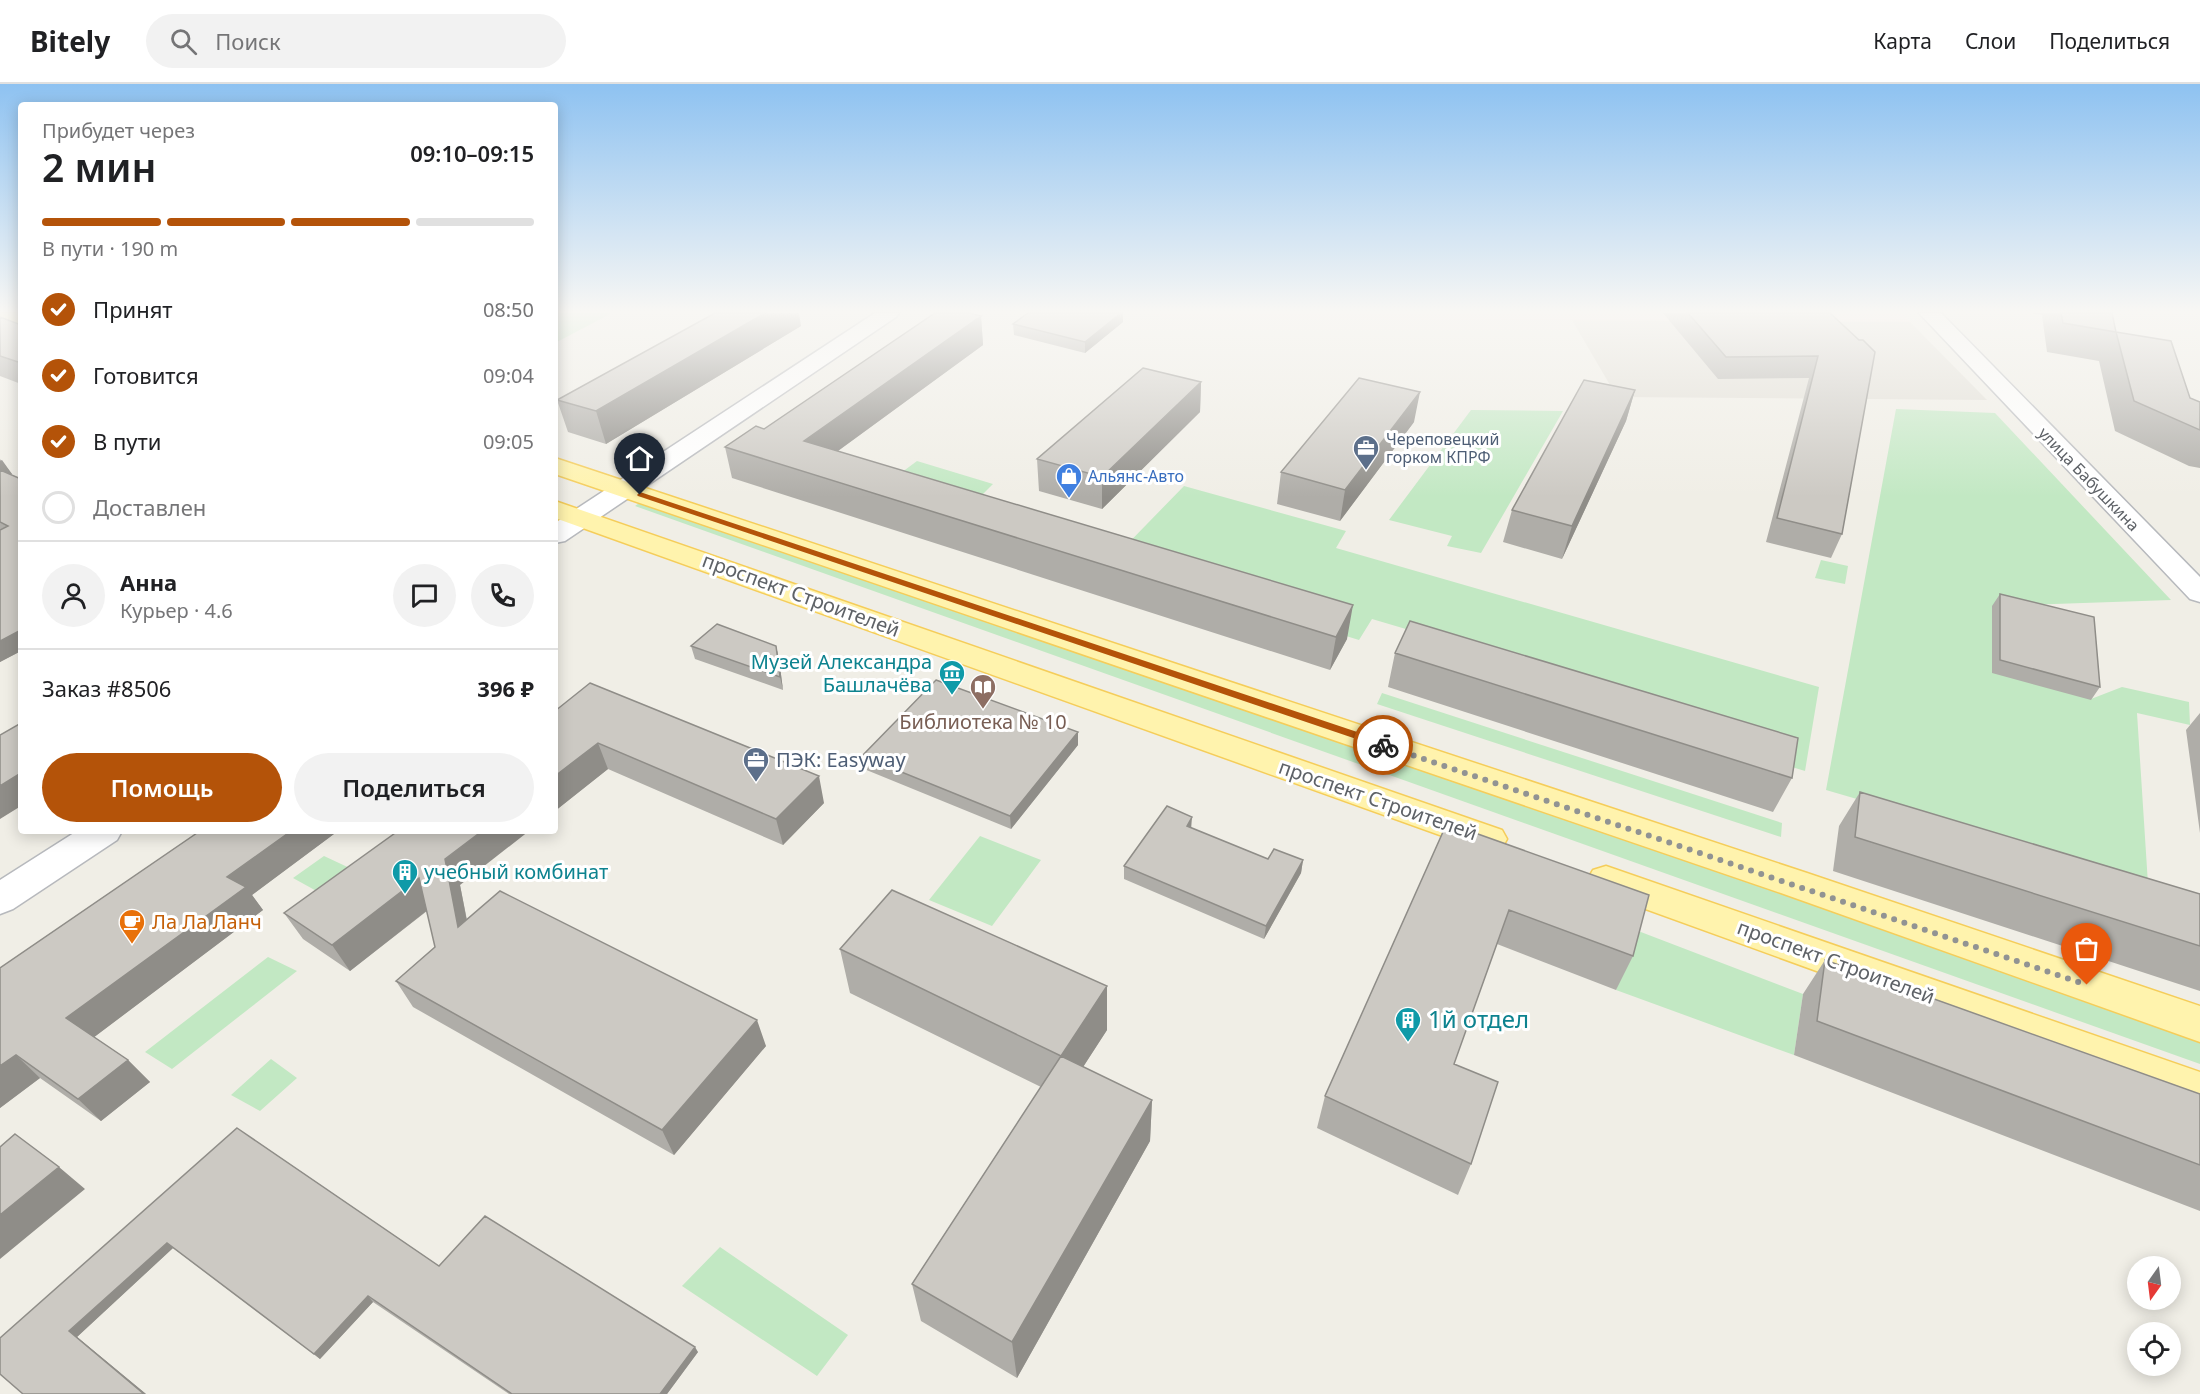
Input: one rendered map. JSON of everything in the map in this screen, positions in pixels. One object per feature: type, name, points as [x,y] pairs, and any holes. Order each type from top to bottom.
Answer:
[{"type":"main road","points":[[558,467],[1794,883],[2200,1024]]},
{"type":"main road","name":"проспект Строителей","points":[[563,520],[1523,851]]},
{"type":"main road","name":"проспект Строителей","points":[[1579,871],[2200,1091]]},
{"type":"street","points":[[563,520],[624,489],[796,374]]},
{"type":"street","name":"улица Бабушкина","points":[[1988,374],[2200,593]]},
{"type":"street","points":[[0,899],[99,834]]},
{"type":"shaded area","points":[[1604,374],[1961,374],[1987,400],[1617,397]]},
{"type":"green space","points":[[1896,409],[1995,413],[2171,600],[1992,606],[2091,699],[2122,687],[2189,702],[2190,725],[2137,713],[2148,884],[1826,790]]},
{"type":"green space","points":[[1471,410],[1563,411],[1481,553],[1447,546],[1452,536],[1389,520]]},
{"type":"green space","points":[[917,461],[993,484],[964,513],[882,487]]},
{"type":"green space","points":[[1184,486],[1346,531],[1336,548],[1819,687],[1805,771],[1409,650],[1416,632],[1372,619],[1359,640],[1109,563]]},
{"type":"green space","points":[[645,499],[2200,1033],[2200,1064],[635,506]]},
{"type":"green space","points":[[1821,560],[1848,566],[1845,584],[1815,578]]},
{"type":"green space","points":[[1382,693],[1782,823],[1781,837],[1377,704]]},
{"type":"green space","points":[[980,836],[1041,860],[992,926],[929,900]]},
{"type":"green space","points":[[324,856],[371,878],[340,904],[293,878]]},
{"type":"green space","points":[[1633,929],[1803,994],[1794,1055],[1616,990]]},
{"type":"green space","points":[[268,957],[297,971],[172,1069],[145,1052]]},
{"type":"green space","points":[[271,1059],[297,1078],[260,1111],[231,1095]]},
{"type":"green space","points":[[720,1247],[848,1335],[817,1376],[682,1286]]},
{"type":"building","points":[[604,374],[660,374],[596,411],[558,399]]},
{"type":"building","points":[[845,374],[899,374],[804,441],[1353,605],[1336,637],[725,447],[756,426],[764,429]]},
{"type":"building","points":[[1136,374],[1168,374],[1201,382],[1102,477],[1037,459]]},
{"type":"building","points":[[1813,374],[1871,374],[1842,534],[1777,518]]},
{"type":"building","points":[[2127,374],[2182,374],[2190,398],[2200,402],[2200,430],[2134,401]]},
{"type":"building","points":[[1359,378],[1420,392],[1345,490],[1281,472]]},
{"type":"building","points":[[1584,380],[1635,390],[1572,526],[1512,510]]},
{"type":"building","points":[[0,470],[18,478],[18,632],[0,641],[0,530],[8,526],[0,522]]},
{"type":"building","points":[[2000,594],[2094,617],[2100,687],[2000,660]]},
{"type":"building","points":[[1410,621],[1798,738],[1792,778],[1395,653]]},
{"type":"building","points":[[717,624],[776,646],[780,677],[691,646]]},
{"type":"building","points":[[936,680],[1078,732],[1010,816],[862,756]]},
{"type":"building","points":[[590,683],[819,776],[776,819],[598,743],[558,774],[558,709]]},
{"type":"building","points":[[18,725],[18,775],[0,786],[0,735]]},
{"type":"building","points":[[1860,792],[2200,894],[2200,946],[1855,837]]},
{"type":"building","points":[[1167,806],[1192,817],[1187,826],[1268,859],[1274,849],[1303,860],[1266,926],[1124,866]]},
{"type":"building","name":"1й отдел","points":[[1447,823],[1649,895],[1633,956],[1509,910],[1454,1064],[1498,1082],[1471,1164],[1325,1096]]},
{"type":"building","points":[[196,834],[287,834],[227,877],[246,887],[66,1018],[128,1060],[78,1099],[16,1055],[0,1066],[0,968]]},
{"type":"building","points":[[394,834],[478,834],[445,859],[458,927],[500,891],[757,1020],[662,1130],[396,981],[435,947],[419,878],[332,945],[284,913]]},
{"type":"building","points":[[892,890],[1107,986],[1061,1056],[840,949]]},
{"type":"building","points":[[1825,960],[2200,1094],[2200,1165],[1817,1021]]},
{"type":"building","points":[[1061,1056],[1152,1100],[1012,1342],[912,1284]]},
{"type":"building","points":[[237,1128],[439,1266],[485,1216],[695,1347],[660,1394],[512,1394],[368,1296],[314,1354],[167,1243],[69,1331],[144,1394],[23,1394],[0,1374],[0,1338]]},
{"type":"building","points":[[15,1134],[59,1167],[0,1215],[0,1147]]},
{"type":"way so far","points":[[1383,745],[1794,883],[2087,985]]},
{"type":"place","name":"Череповецкий горком КПРФ","points":[[1366,471]]},
{"type":"place","name":"Альянс-Авто","points":[[1069,499]]},
{"type":"place","name":"Музей Александра Башлачёва","points":[[952,696]]},
{"type":"place","name":"Библиотека № 10","points":[[983,710]]},
{"type":"place","name":"ПЭК: Easyway","points":[[756,783]]},
{"type":"place","name":"учебный комбинат","points":[[405,895]]},
{"type":"place","name":"Ла Ла Ланч","points":[[132,945]]},
{"type":"place","name":"1й отдел","points":[[1408,1043]]},
{"type":"route","points":[[640,495],[1383,745]]}]
